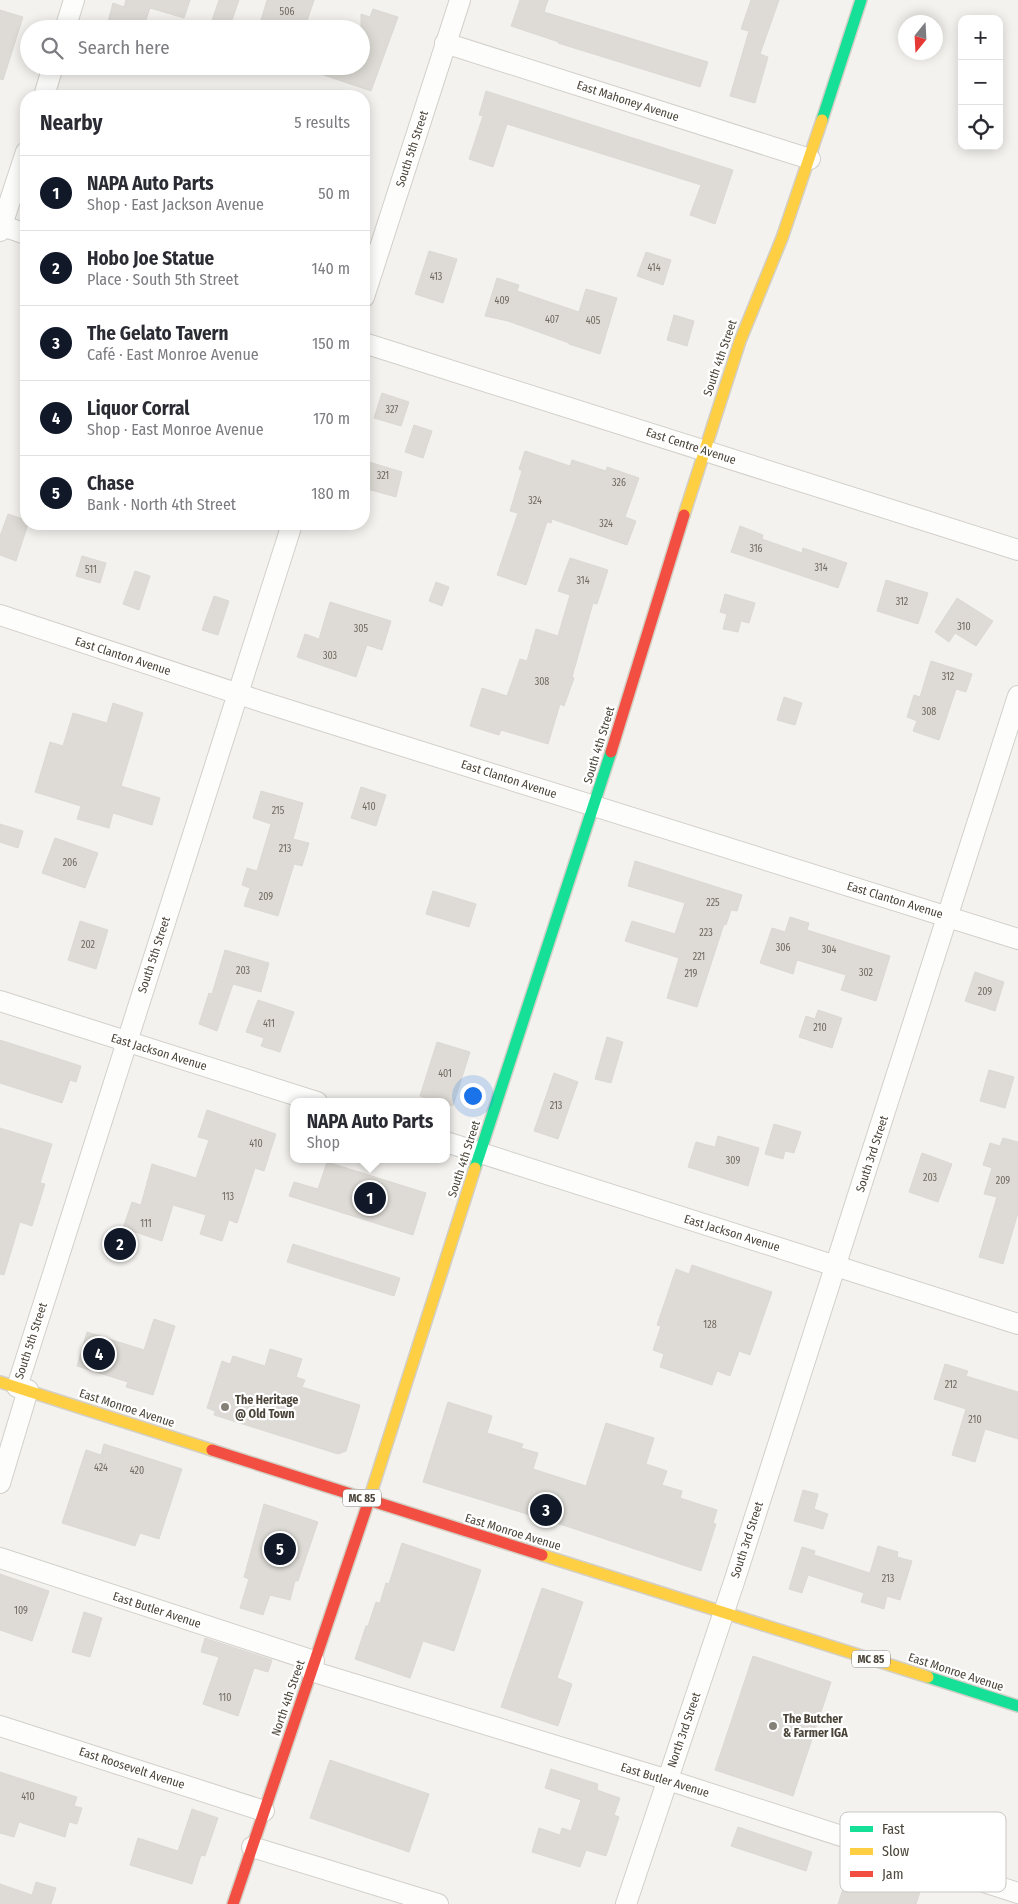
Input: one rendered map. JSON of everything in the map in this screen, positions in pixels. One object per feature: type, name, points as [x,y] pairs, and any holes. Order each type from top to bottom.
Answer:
[{"type":"street","points":[[68,20],[74,0]]},
{"type":"street","name":"South 5th Street","points":[[370,278],[460,0]]},
{"type":"street","name":"South 4th Street","points":[[370,1501],[480,1153],[594,806],[704,450],[740,341],[782,238],[810,159],[861,0]]},
{"type":"street","name":"East Mahoney Avenue","points":[[445,44],[810,159]]},
{"type":"street","points":[[46,90],[50,75]]},
{"type":"street","points":[[20,170],[1,227],[20,232]]},
{"type":"street","name":"East Centre Avenue","points":[[370,345],[1018,550]]},
{"type":"street","name":"South 5th Street","points":[[0,1483],[15,1386],[290,530]]},
{"type":"street","name":"East Clanton Avenue","points":[[0,615],[237,694],[1018,939]]},
{"type":"street","name":"South 3rd Street","points":[[724,1612],[1018,696]]},
{"type":"street","name":"East Jackson Avenue","points":[[0,1002],[304,1098]]},
{"type":"street","name":"East Jackson Avenue","points":[[450,1143],[1018,1324]]},
{"type":"street","name":"East Monroe Avenue","points":[[15,1386],[370,1501],[1018,1706]]},
{"type":"street","name":"North 4th Street","points":[[233,1904],[370,1501]]},
{"type":"street","name":"East Butler Avenue","points":[[0,1558],[313,1666],[840,1835]]},
{"type":"street","name":"North 3rd Street","points":[[626,1904],[724,1612]]},
{"type":"street","name":"East Roosevelt Avenue","points":[[0,1726],[264,1811]]},
{"type":"street","points":[[252,1847],[438,1904]]},
{"type":"street","name":"East Butler Avenue","points":[[1006,1888],[1018,1892]]},
{"type":"street","points":[[1014,1904],[1018,1892]]},
{"type":"building","points":[[126,0],[190,0],[184,18],[150,8],[146,20],[108,20],[113,3],[124,7]]},
{"type":"building","points":[[219,0],[239,0],[232,20],[212,20]]},
{"type":"building","points":[[267,0],[314,0],[307,20],[261,20]]},
{"type":"building","points":[[520,0],[548,0],[544,12],[708,62],[700,87],[558,43],[511,26]]},
{"type":"building","points":[[751,0],[779,0],[760,54],[768,57],[755,103],[730,96],[749,31],[741,29]]},
{"type":"building","points":[[373,9],[398,17],[371,91],[324,75],[370,75],[370,20],[361,20],[361,14],[370,17]]},
{"type":"building","points":[[0,10],[23,17],[20,20],[20,26],[3,80],[0,79]]},
{"type":"building","points":[[486,91],[733,170],[715,224],[690,215],[701,185],[507,124],[493,167],[469,159],[483,116],[479,115]]},
{"type":"building","points":[[429,251],[457,259],[443,303],[415,294]]},
{"type":"building","points":[[646,252],[671,260],[663,285],[637,276]]},
{"type":"building","points":[[497,278],[519,285],[517,291],[579,312],[586,289],[617,298],[600,354],[508,321],[485,316]]},
{"type":"building","points":[[674,315],[694,321],[687,346],[667,340]]},
{"type":"building","points":[[382,393],[409,402],[401,426],[374,418]]},
{"type":"building","points":[[414,425],[432,431],[423,458],[405,452]]},
{"type":"building","points":[[525,451],[570,466],[572,460],[606,471],[607,467],[639,478],[625,517],[636,521],[627,545],[552,519],[551,523],[547,522],[526,585],[497,575],[518,513],[510,511],[522,471],[519,469]]},
{"type":"building","points":[[370,462],[402,472],[396,497],[370,490]]},
{"type":"building","points":[[8,514],[20,518],[20,530],[26,530],[16,561],[0,555],[0,536]]},
{"type":"building","points":[[740,526],[763,535],[762,539],[802,553],[803,548],[847,563],[838,588],[731,552]]},
{"type":"building","points":[[82,556],[106,563],[100,583],[76,576]]},
{"type":"building","points":[[570,558],[608,570],[597,604],[593,603],[572,677],[574,678],[564,706],[560,704],[548,744],[501,730],[499,735],[470,726],[482,688],[507,696],[520,659],[527,661],[536,629],[558,636],[570,595],[558,591]]},
{"type":"building","points":[[135,571],[150,576],[139,610],[123,604]]},
{"type":"building","points":[[886,580],[928,593],[918,624],[877,611]]},
{"type":"building","points":[[436,582],[449,587],[442,606],[429,601]]},
{"type":"building","points":[[725,594],[755,603],[749,623],[741,621],[738,632],[723,629],[727,614],[720,612]]},
{"type":"building","points":[[214,596],[229,601],[218,635],[202,630]]},
{"type":"building","points":[[957,598],[993,621],[976,646],[955,633],[949,642],[935,632]]},
{"type":"building","points":[[330,602],[391,621],[382,650],[367,645],[356,677],[297,657],[305,634],[319,639]]},
{"type":"building","points":[[931,661],[972,674],[966,692],[956,689],[939,740],[913,731],[917,721],[907,717],[914,695],[920,697]]},
{"type":"building","points":[[784,697],[802,703],[795,725],[777,720]]},
{"type":"building","points":[[113,703],[143,713],[121,786],[160,798],[152,825],[113,813],[109,828],[77,819],[81,806],[35,792],[50,742],[63,746],[73,713],[107,723]]},
{"type":"building","points":[[361,787],[386,795],[376,826],[351,818]]},
{"type":"building","points":[[261,791],[303,803],[293,839],[309,843],[302,866],[294,864],[278,916],[244,906],[250,888],[242,885],[247,868],[257,871],[271,824],[253,818]]},
{"type":"building","points":[[0,824],[23,831],[18,848],[0,842]]},
{"type":"building","points":[[55,838],[98,853],[85,888],[42,873]]},
{"type":"building","points":[[635,861],[742,895],[737,911],[731,910],[726,925],[724,924],[697,1007],[667,998],[679,958],[625,941],[632,921],[675,934],[685,903],[628,886]]},
{"type":"building","points":[[433,891],[476,904],[469,927],[426,914]]},
{"type":"building","points":[[790,917],[809,923],[807,930],[890,956],[876,1001],[841,990],[846,975],[797,960],[793,974],[760,963],[772,928],[785,932]]},
{"type":"building","points":[[80,921],[108,930],[96,969],[68,960]]},
{"type":"building","points":[[225,950],[269,963],[261,992],[233,984],[217,1031],[199,1024],[209,993],[212,994]]},
{"type":"building","points":[[975,972],[1004,982],[995,1011],[965,1001]]},
{"type":"building","points":[[258,1000],[294,1012],[280,1052],[261,1046],[264,1038],[246,1032]]},
{"type":"building","points":[[818,1010],[842,1018],[832,1048],[799,1037],[806,1016],[815,1019]]},
{"type":"building","points":[[607,1037],[623,1042],[611,1083],[595,1079]]},
{"type":"building","points":[[0,1040],[81,1066],[76,1082],[70,1080],[62,1103],[0,1083]]},
{"type":"building","points":[[437,1042],[470,1052],[453,1106],[450,1105],[450,1098],[426,1098],[420,1096]]},
{"type":"building","points":[[989,1070],[1014,1077],[1005,1108],[980,1101]]},
{"type":"building","points":[[554,1073],[578,1082],[558,1139],[534,1131]]},
{"type":"building","points":[[207,1110],[276,1134],[264,1171],[255,1168],[237,1223],[229,1220],[222,1241],[200,1234],[206,1215],[173,1205],[162,1241],[123,1228],[132,1202],[141,1205],[152,1164],[196,1178],[209,1140],[198,1137]]},
{"type":"building","points":[[774,1124],[801,1132],[794,1153],[785,1151],[783,1159],[765,1154]]},
{"type":"building","points":[[0,1128],[52,1144],[40,1183],[45,1184],[32,1226],[20,1222],[4,1275],[0,1274]]},
{"type":"building","points":[[718,1136],[759,1148],[748,1186],[688,1167],[696,1142],[715,1147]]},
{"type":"building","points":[[1003,1138],[1018,1142],[1018,1213],[1003,1264],[979,1257],[997,1197],[984,1194],[992,1168],[983,1165],[990,1143],[1000,1146]]},
{"type":"building","points":[[922,1153],[952,1164],[938,1202],[909,1192]]},
{"type":"building","points":[[327,1163],[330,1163],[426,1193],[413,1235],[289,1196],[294,1182],[318,1189]]},
{"type":"building","points":[[293,1244],[400,1278],[394,1296],[287,1262]]},
{"type":"building","points":[[692,1265],[772,1292],[750,1355],[739,1351],[730,1376],[717,1371],[712,1385],[660,1367],[664,1354],[653,1350],[661,1326],[657,1325],[676,1269],[689,1274]]},
{"type":"building","points":[[154,1319],[175,1326],[153,1395],[126,1387],[128,1382],[77,1366],[87,1332],[144,1350]]},
{"type":"building","points":[[270,1349],[302,1359],[296,1377],[305,1380],[302,1387],[360,1405],[346,1451],[338,1454],[214,1415],[215,1411],[207,1408],[222,1361],[230,1364],[233,1356],[265,1366]]},
{"type":"building","points":[[945,1364],[968,1371],[966,1376],[1018,1392],[1018,1439],[985,1429],[975,1462],[952,1455],[966,1409],[934,1399]]},
{"type":"building","points":[[448,1402],[492,1416],[487,1433],[523,1444],[521,1448],[538,1453],[533,1469],[586,1486],[606,1423],[654,1438],[646,1464],[667,1471],[662,1485],[682,1491],[680,1498],[717,1510],[713,1523],[716,1524],[701,1571],[572,1528],[423,1482]]},
{"type":"building","points":[[104,1444],[182,1469],[159,1539],[140,1533],[135,1546],[62,1523],[86,1450],[101,1455]]},
{"type":"building","points":[[803,1490],[818,1494],[814,1509],[828,1514],[823,1529],[794,1521]]},
{"type":"building","points":[[264,1504],[318,1522],[298,1581],[295,1581],[290,1600],[270,1595],[263,1615],[240,1608],[249,1579],[244,1577]]},
{"type":"building","points":[[402,1543],[481,1570],[454,1651],[423,1641],[410,1678],[355,1659],[376,1602],[380,1603],[386,1583],[389,1584]]},
{"type":"building","points":[[878,1546],[898,1552],[897,1557],[912,1561],[900,1600],[887,1596],[884,1609],[861,1602],[864,1593],[808,1575],[802,1593],[789,1589],[802,1547],[815,1551],[814,1555],[870,1573]]},
{"type":"building","points":[[0,1574],[49,1591],[32,1641],[0,1630]]},
{"type":"building","points":[[542,1588],[583,1602],[557,1678],[572,1684],[558,1726],[501,1707]]},
{"type":"building","points":[[84,1612],[102,1618],[90,1657],[72,1652]]},
{"type":"building","points":[[205,1638],[272,1660],[268,1672],[254,1668],[238,1716],[203,1704],[219,1657],[201,1652]]},
{"type":"building","name":"The Butcher & Farmer IGA","points":[[753,1656],[831,1682],[793,1796],[715,1770]]},
{"type":"building","points":[[330,1760],[429,1794],[409,1852],[310,1818]]},
{"type":"building","points":[[551,1769],[598,1784],[597,1790],[620,1798],[614,1815],[619,1817],[606,1856],[586,1850],[580,1867],[532,1852],[539,1828],[560,1835],[562,1828],[571,1831],[581,1800],[545,1788]]},
{"type":"building","points":[[0,1772],[77,1797],[74,1806],[82,1808],[77,1824],[69,1822],[65,1837],[19,1822],[14,1837],[0,1833]]},
{"type":"building","points":[[192,1809],[218,1818],[205,1856],[201,1855],[192,1884],[130,1865],[138,1838],[178,1851]]},
{"type":"building","points":[[738,1827],[812,1852],[806,1871],[731,1846]]},
{"type":"building","points":[[36,1882],[56,1888],[51,1904],[0,1904],[0,1884],[32,1895]]},
{"type":"building","points":[[842,1892],[920,1892],[916,1904],[838,1904]]},
{"type":"traffic: fast","points":[[822,120],[861,0]]},
{"type":"traffic: fast","points":[[475,1168],[611,752]]},
{"type":"traffic: fast","points":[[928,1677],[1018,1706]]},
{"type":"traffic: slow","points":[[684,515],[740,341],[782,238],[822,120]]},
{"type":"traffic: slow","points":[[367,1506],[475,1168]]},
{"type":"traffic: slow","points":[[0,1382],[212,1450]]},
{"type":"traffic: slow","points":[[542,1555],[928,1677]]},
{"type":"traffic: jam","points":[[611,752],[684,515]]},
{"type":"traffic: jam","points":[[212,1450],[542,1555]]},
{"type":"traffic: jam","points":[[233,1904],[367,1506]]},
{"type":"place","name":"NAPA Auto Parts","points":[[370,1198]]},
{"type":"place","name":"Hobo Joe Statue","points":[[120,1244]]},
{"type":"place","name":"Liquor Corral","points":[[99,1354]]},
{"type":"place","name":"The Heritage @ Old Town","points":[[225,1407]]},
{"type":"place","name":"The Gelato Tavern","points":[[546,1510]]},
{"type":"place","name":"Chase","points":[[280,1549]]},
{"type":"place","name":"The Butcher & Farmer IGA","points":[[773,1726]]}]
